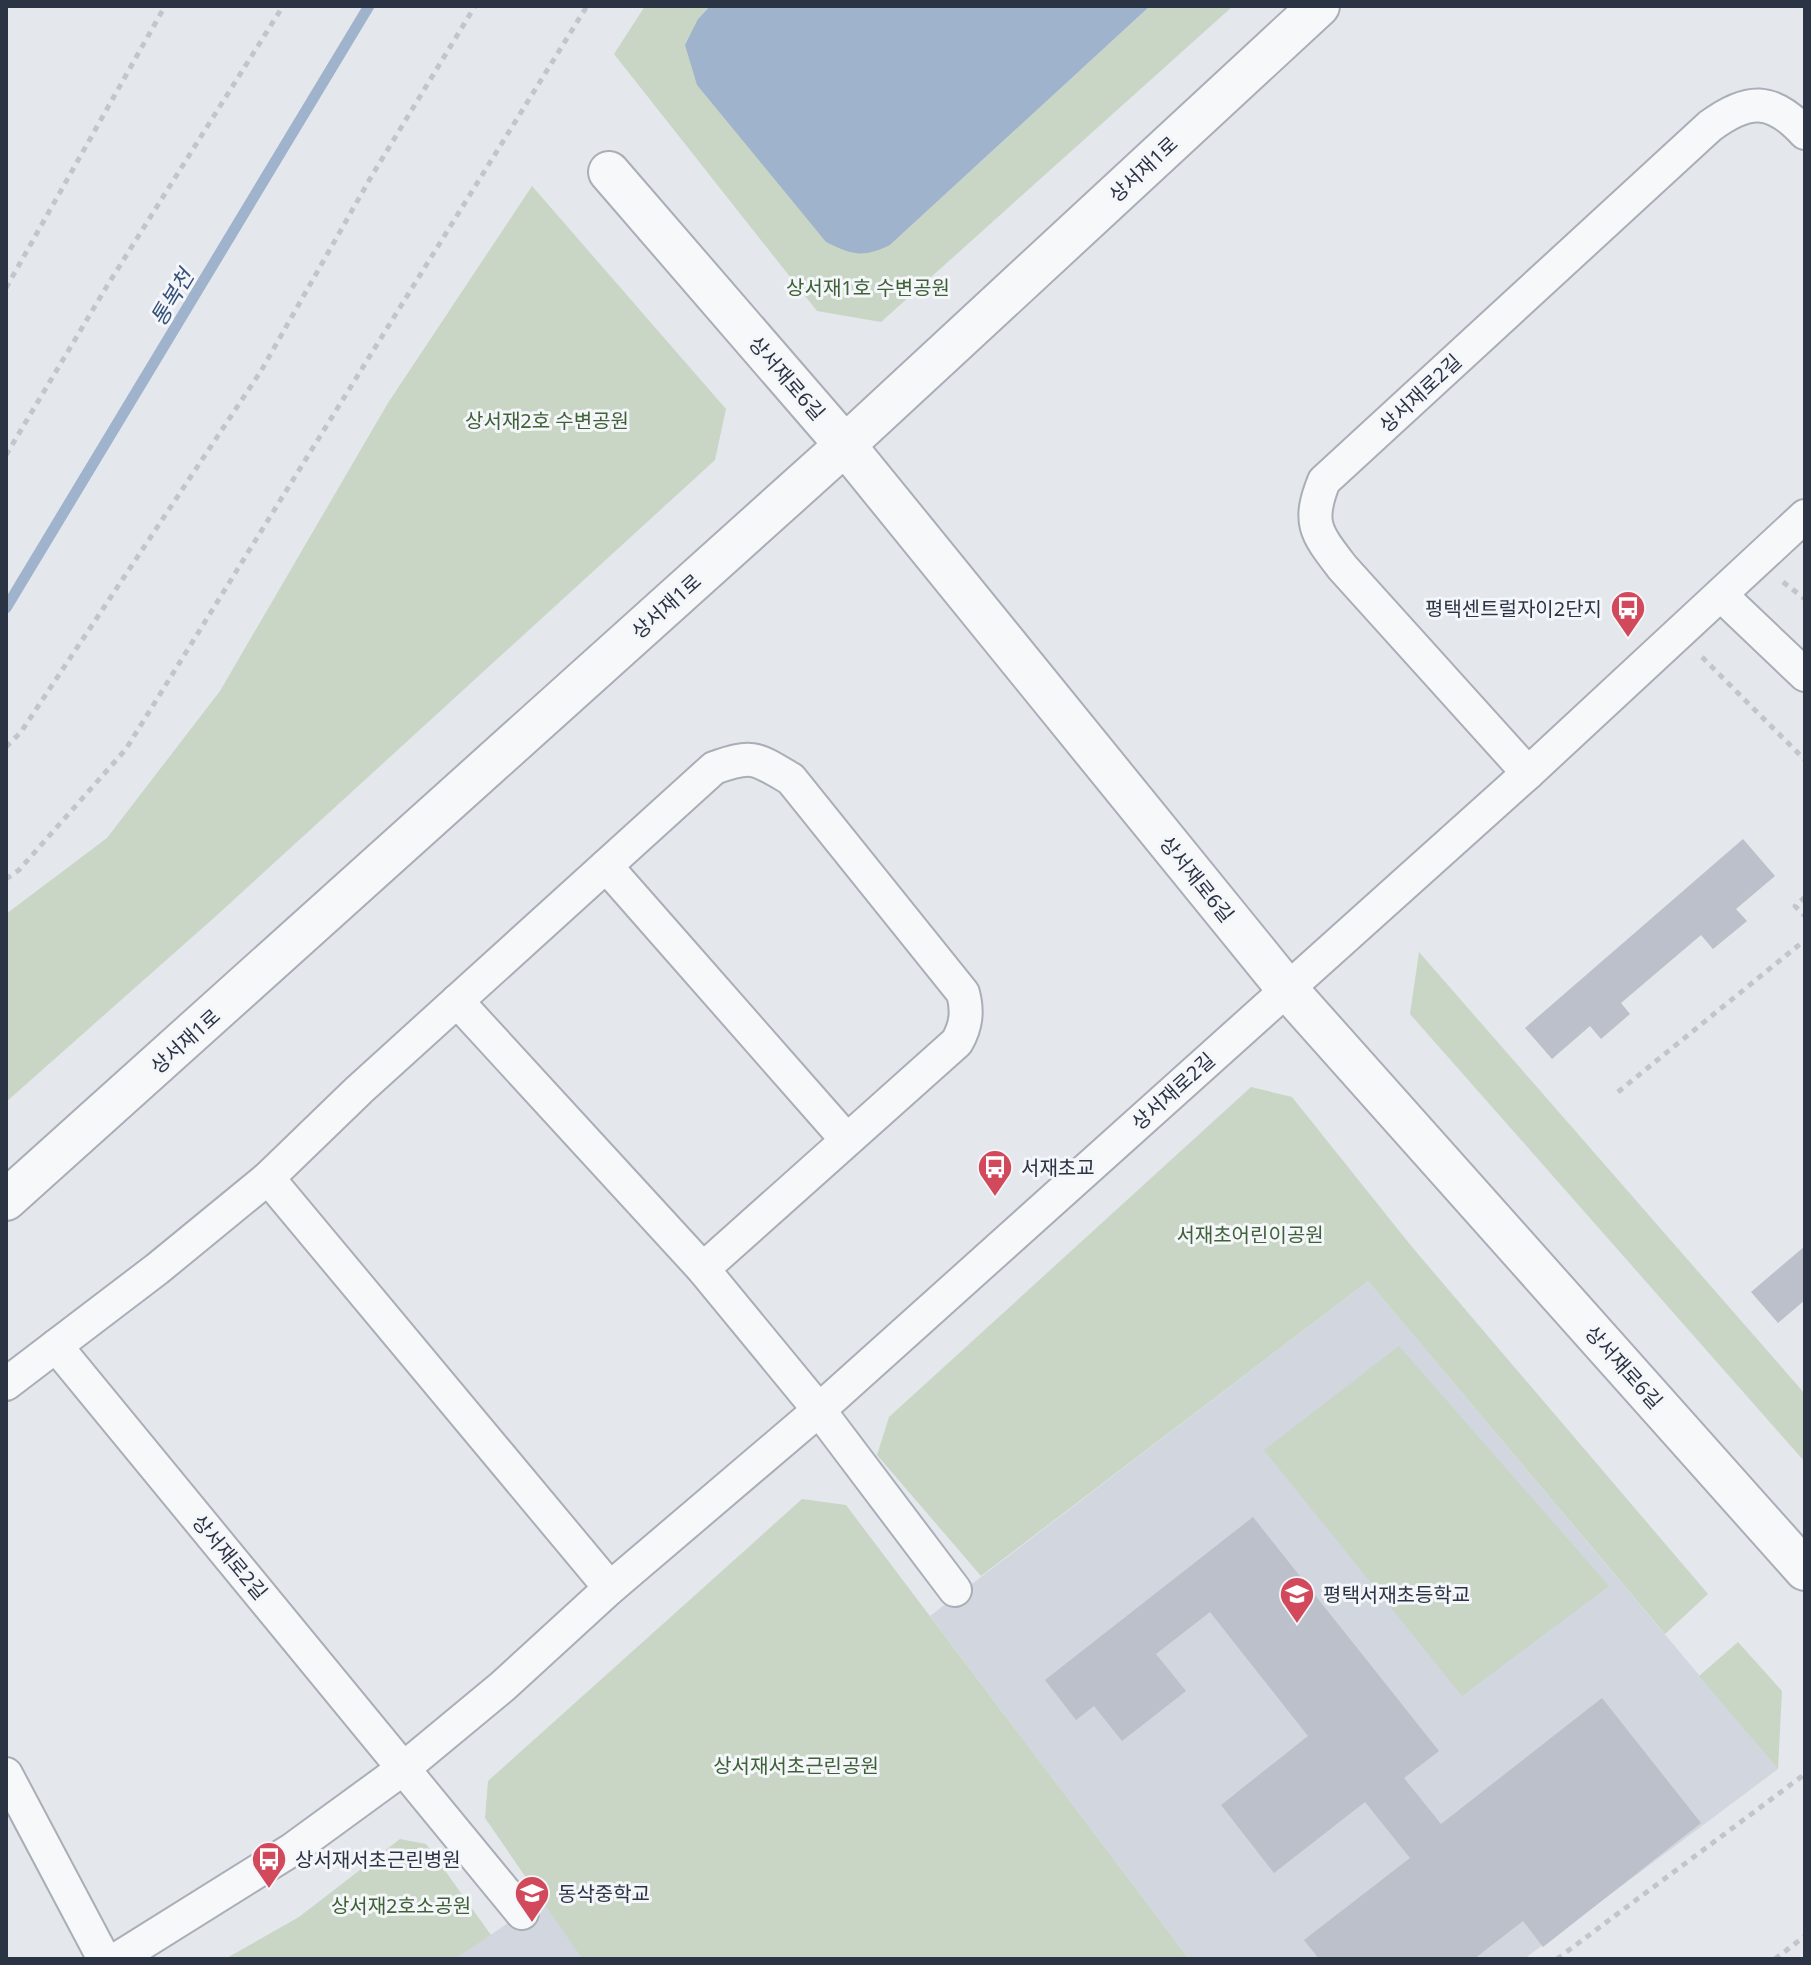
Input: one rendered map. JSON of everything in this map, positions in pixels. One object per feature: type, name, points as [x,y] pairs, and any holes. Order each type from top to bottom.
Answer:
[{"type":"street","name":"상서재1로","points":[[6,1200],[845,445],[1319,6]]},
{"type":"street","name":"상서재로2길","points":[[1528,773],[1322,541],[1313,517],[1324,481],[1710,126],[1732,110],[1757,105],[1779,109],[1805,133]]},
{"type":"street","name":"상서재로6길","points":[[609,172],[845,445],[1287,989],[1805,1570]]},
{"type":"street","name":"상서재로2길","points":[[117,1959],[293,1849],[404,1768],[503,1686],[610,1588],[819,1410],[1528,773],[1805,516]]},
{"type":"street","points":[[1721,595],[1805,675]]},
{"type":"street","points":[[6,1384],[268,1178],[714,768],[743,758],[766,764],[791,779],[963,993],[967,1007],[965,1029],[957,1042],[703,1269]]},
{"type":"street","points":[[606,866],[846,1139]]},
{"type":"street","points":[[457,1001],[703,1269],[819,1410],[955,1590]]},
{"type":"street","points":[[268,1178],[610,1588]]},
{"type":"street","name":"상서재로2길","points":[[56,1346],[404,1768]]},
{"type":"street","points":[[404,1768],[522,1913]]},
{"type":"street","points":[[6,1774],[104,1959]]},
{"type":"path","points":[[6,288],[165,6]]},
{"type":"path","points":[[6,455],[107,286],[283,6]]},
{"type":"path","points":[[6,747],[21,732],[261,371],[371,177],[475,6]]},
{"type":"path","points":[[6,879],[19,870],[126,749],[587,6]]},
{"type":"path","points":[[1679,634],[1805,760]]},
{"type":"path","points":[[1805,897],[1795,906],[1805,916]]},
{"type":"path","points":[[1618,1092],[1805,940]]},
{"type":"path","points":[[1557,1959],[1805,1774]]},
{"type":"path","points":[[1775,1959],[1805,1936]]},
{"type":"shaded area","name":"평택서재초등학교","points":[[1368,1281],[1778,1769],[1524,1959],[1189,1959],[930,1616]]},
{"type":"shaded area","name":"동삭중학교","points":[[542,1900],[582,1959],[455,1959]]},
{"type":"green space","name":"상서재1호 수변공원","points":[[645,6],[710,6],[698,19],[890,245],[1150,6],[1233,6],[881,322],[817,311],[614,54]]},
{"type":"green space","name":"상서재2호 수변공원","points":[[532,186],[726,409],[715,460],[216,916],[6,1102],[6,914],[107,838],[220,691],[388,403]]},
{"type":"green space","points":[[1419,952],[1805,1394],[1805,1462],[1410,1014]]},
{"type":"green space","name":"서재초어린이공원","points":[[1251,1087],[1292,1097],[1412,1247],[1708,1594],[1665,1634],[1368,1281],[981,1576],[877,1455],[889,1417]]},
{"type":"green space","points":[[1399,1346],[1609,1586],[1462,1696],[1264,1450]]},
{"type":"green space","name":"상서재서초근린공원","points":[[802,1499],[846,1505],[1189,1959],[582,1959],[485,1818],[488,1781]]},
{"type":"green space","points":[[1738,1642],[1782,1691],[1778,1769],[1699,1676]]},
{"type":"green space","name":"상서재2호소공원","points":[[400,1839],[426,1844],[491,1935],[455,1959],[225,1959],[299,1917]]},
{"type":"water","points":[[710,6],[1150,6],[890,245],[872,252],[858,253],[826,242],[697,85],[685,45],[698,19]]},
{"type":"building","points":[[1743,839],[1775,876],[1736,909],[1747,921],[1713,949],[1701,935],[1621,1003],[1630,1014],[1601,1039],[1590,1026],[1552,1059],[1525,1028]]},
{"type":"building","points":[[1805,1246],[1805,1300],[1778,1323],[1751,1292]]},
{"type":"building","points":[[1253,1517],[1439,1751],[1404,1778],[1441,1824],[1602,1698],[1701,1823],[1543,1947],[1523,1921],[1474,1959],[1319,1959],[1304,1940],[1410,1858],[1365,1802],[1274,1873],[1221,1805],[1308,1736],[1210,1612],[1156,1654],[1186,1691],[1122,1741],[1094,1706],[1076,1720],[1045,1680]]},
{"type":"waterway","name":"통복천","points":[[6,608],[369,6]]},
{"type":"place","name":"평택센트럴자이2단지","points":[[1628,639]]},
{"type":"place","name":"서재초교","points":[[995,1198]]},
{"type":"place","name":"평택서재초등학교","points":[[1297,1625]]},
{"type":"place","name":"상서재서초근린병원","points":[[269,1890]]},
{"type":"place","name":"동삭중학교","points":[[532,1924]]}]
